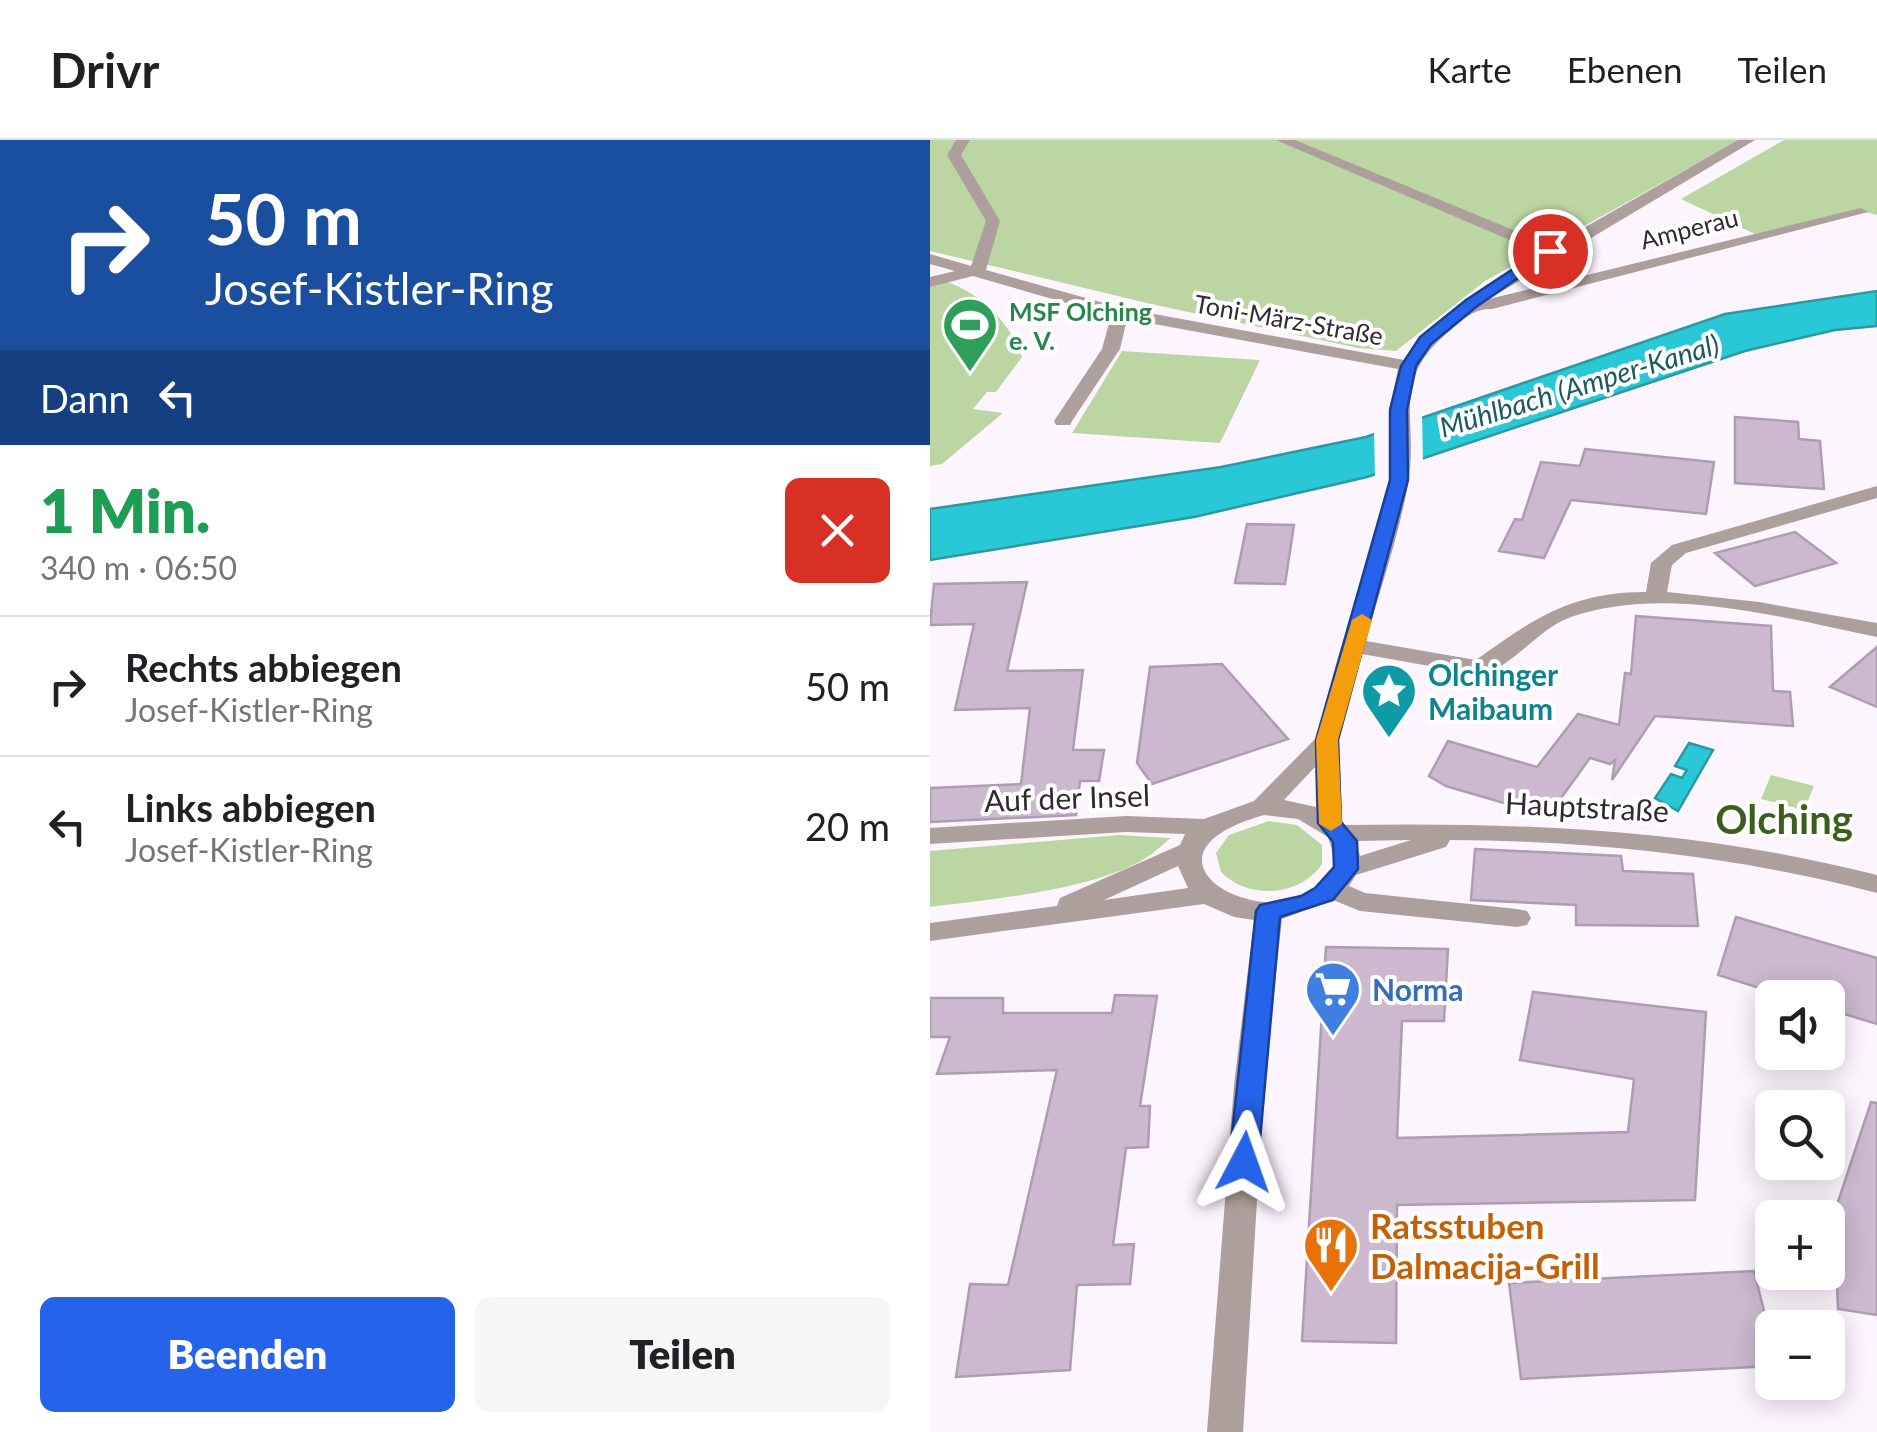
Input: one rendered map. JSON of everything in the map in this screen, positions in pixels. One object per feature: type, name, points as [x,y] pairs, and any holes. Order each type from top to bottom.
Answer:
[{"type":"street","points":[[930,282],[978,270],[993,221],[954,156],[963,140]]},
{"type":"street","points":[[1283,140],[1550,251]]},
{"type":"street","points":[[930,932],[1205,895],[1245,910],[1268,911],[1308,903],[1339,879],[1348,850],[1335,828],[1327,740],[1399,477],[1398,410],[1408,366],[1426,341],[1471,304],[1550,251],[1748,140]]},
{"type":"street","name":"Amperau","points":[[1471,304],[1492,304],[1861,212]]},
{"type":"street","name":"Toni-März-Straße","points":[[930,258],[1129,315],[1408,366]]},
{"type":"street","points":[[1063,421],[1129,315],[1154,302]]},
{"type":"street","points":[[1288,347],[1308,330]]},
{"type":"street","points":[[1654,599],[1662,564],[1679,549],[1877,492]]},
{"type":"street","points":[[1355,646],[1480,668],[1556,616],[1586,606],[1654,599],[1768,610],[1877,630]]},
{"type":"street","points":[[1263,807],[1327,740]]},
{"type":"street","points":[[1037,918],[1189,851],[1206,828],[1232,814],[1263,807],[1299,810],[1335,828]]},
{"type":"street","name":"Auf der Insel","points":[[930,836],[1126,824],[1206,828]]},
{"type":"street","name":"Hauptstraße","points":[[1335,828],[1608,836],[1712,847],[1816,866],[1877,884]]},
{"type":"street","name":"Hauptstraße","points":[[1339,879],[1469,832]]},
{"type":"street","points":[[1189,851],[1188,866],[1205,895]]},
{"type":"street","points":[[1339,879],[1360,902],[1517,918]]},
{"type":"street","points":[[1225,1432],[1249,1085],[1268,911]]},
{"type":"green space","points":[[930,140],[1739,140],[1485,281],[1396,351],[1358,348],[1151,304],[930,251]]},
{"type":"green space","points":[[1784,140],[1877,140],[1877,215],[1861,211],[1755,234],[1681,199]]},
{"type":"green space","name":"MSF Olching e. V.","points":[[930,277],[960,287],[987,305],[1008,329],[1022,357],[996,392],[987,392],[973,409],[1003,413],[942,464],[930,466]]},
{"type":"green space","points":[[1122,351],[1260,360],[1220,443],[1072,433]]},
{"type":"green space","points":[[1771,775],[1814,786],[1804,810],[1761,799]]},
{"type":"green space","points":[[1269,821],[1297,825],[1322,845],[1322,864],[1301,883],[1273,891],[1232,881],[1221,872],[1216,853],[1229,835]]},
{"type":"green space","points":[[1119,835],[1171,838],[1139,862],[1093,880],[930,907],[930,851]]},
{"type":"water","name":"Mühlbach (Amper-Kanal)","points":[[1877,291],[1877,326],[1835,330],[1745,351],[1367,477],[1194,517],[930,560],[930,509],[1221,467],[1366,437],[1725,314]]},
{"type":"water","points":[[1689,743],[1713,750],[1678,811],[1655,798],[1671,774],[1682,778],[1687,770],[1675,766]]},
{"type":"pier","points":[[1422,414],[1423,464],[1375,479],[1374,429]]},
{"type":"building","points":[[1735,417],[1798,422],[1799,439],[1820,441],[1824,489],[1735,483]]},
{"type":"building","points":[[1585,449],[1714,462],[1706,514],[1571,500],[1544,558],[1499,551],[1515,519],[1522,520],[1541,462],[1580,466]]},
{"type":"building","points":[[1247,524],[1294,525],[1285,584],[1235,583]]},
{"type":"building","points":[[1795,532],[1836,563],[1755,586],[1715,553]]},
{"type":"building","points":[[1027,582],[1007,671],[1083,670],[1073,750],[1104,750],[1099,781],[1080,781],[1076,815],[930,822],[930,788],[1021,784],[1030,708],[955,710],[974,624],[930,625],[934,584]]},
{"type":"building","points":[[1636,616],[1771,626],[1773,691],[1790,692],[1793,726],[1655,716],[1612,780],[1615,760],[1610,764],[1590,758],[1548,816],[1446,786],[1429,776],[1448,741],[1537,767],[1578,714],[1619,725],[1625,673],[1631,674]]},
{"type":"building","points":[[1877,647],[1877,707],[1830,687]]},
{"type":"building","points":[[1222,664],[1288,739],[1152,784],[1137,763],[1150,667]]},
{"type":"building","points":[[1475,849],[1621,856],[1623,871],[1693,874],[1698,926],[1576,925],[1576,905],[1471,900]]},
{"type":"building","points":[[1736,917],[1877,958],[1877,1024],[1845,1014],[1845,980],[1755,980],[1755,987],[1718,975]]},
{"type":"building","points":[[1326,947],[1448,949],[1444,1021],[1402,1021],[1397,1138],[1628,1132],[1634,1079],[1520,1060],[1533,992],[1706,1012],[1695,1200],[1397,1205],[1396,1343],[1302,1341]]},
{"type":"building","points":[[1115,995],[1157,996],[1140,1106],[1150,1106],[1148,1147],[1126,1148],[1113,1245],[1134,1244],[1130,1284],[1077,1285],[1070,1370],[956,1377],[970,1284],[1008,1285],[1057,1070],[937,1074],[950,1037],[930,1037],[930,998],[1003,998],[1003,1013],[1112,1013]]},
{"type":"building","points":[[1871,1102],[1877,1103],[1877,1315],[1838,1309],[1837,1290],[1845,1290],[1845,1200],[1839,1200]]},
{"type":"building","points":[[1754,1271],[1755,1290],[1759,1290],[1764,1310],[1755,1310],[1755,1367],[1521,1379],[1509,1283]]},
{"type":"slow traffic","points":[[1331,824],[1327,740],[1362,620]]},
{"type":"place","name":"MSF Olching e. V.","points":[[970,374]]},
{"type":"place","name":"Olchinger Maibaum","points":[[1389,740]]},
{"type":"place","name":"Norma","points":[[1333,1038]]},
{"type":"place","name":"Ratsstuben Dalmacija-Grill","points":[[1331,1294]]},
{"type":"district","name":"Olching","points":[[1784,819]]},
{"type":"route","points":[[1244,1162],[1268,911],[1308,903],[1324,894],[1339,880],[1348,860],[1345,841],[1329,823],[1327,740],[1399,480],[1398,410],[1408,366],[1426,341],[1471,304],[1550,251]]}]
